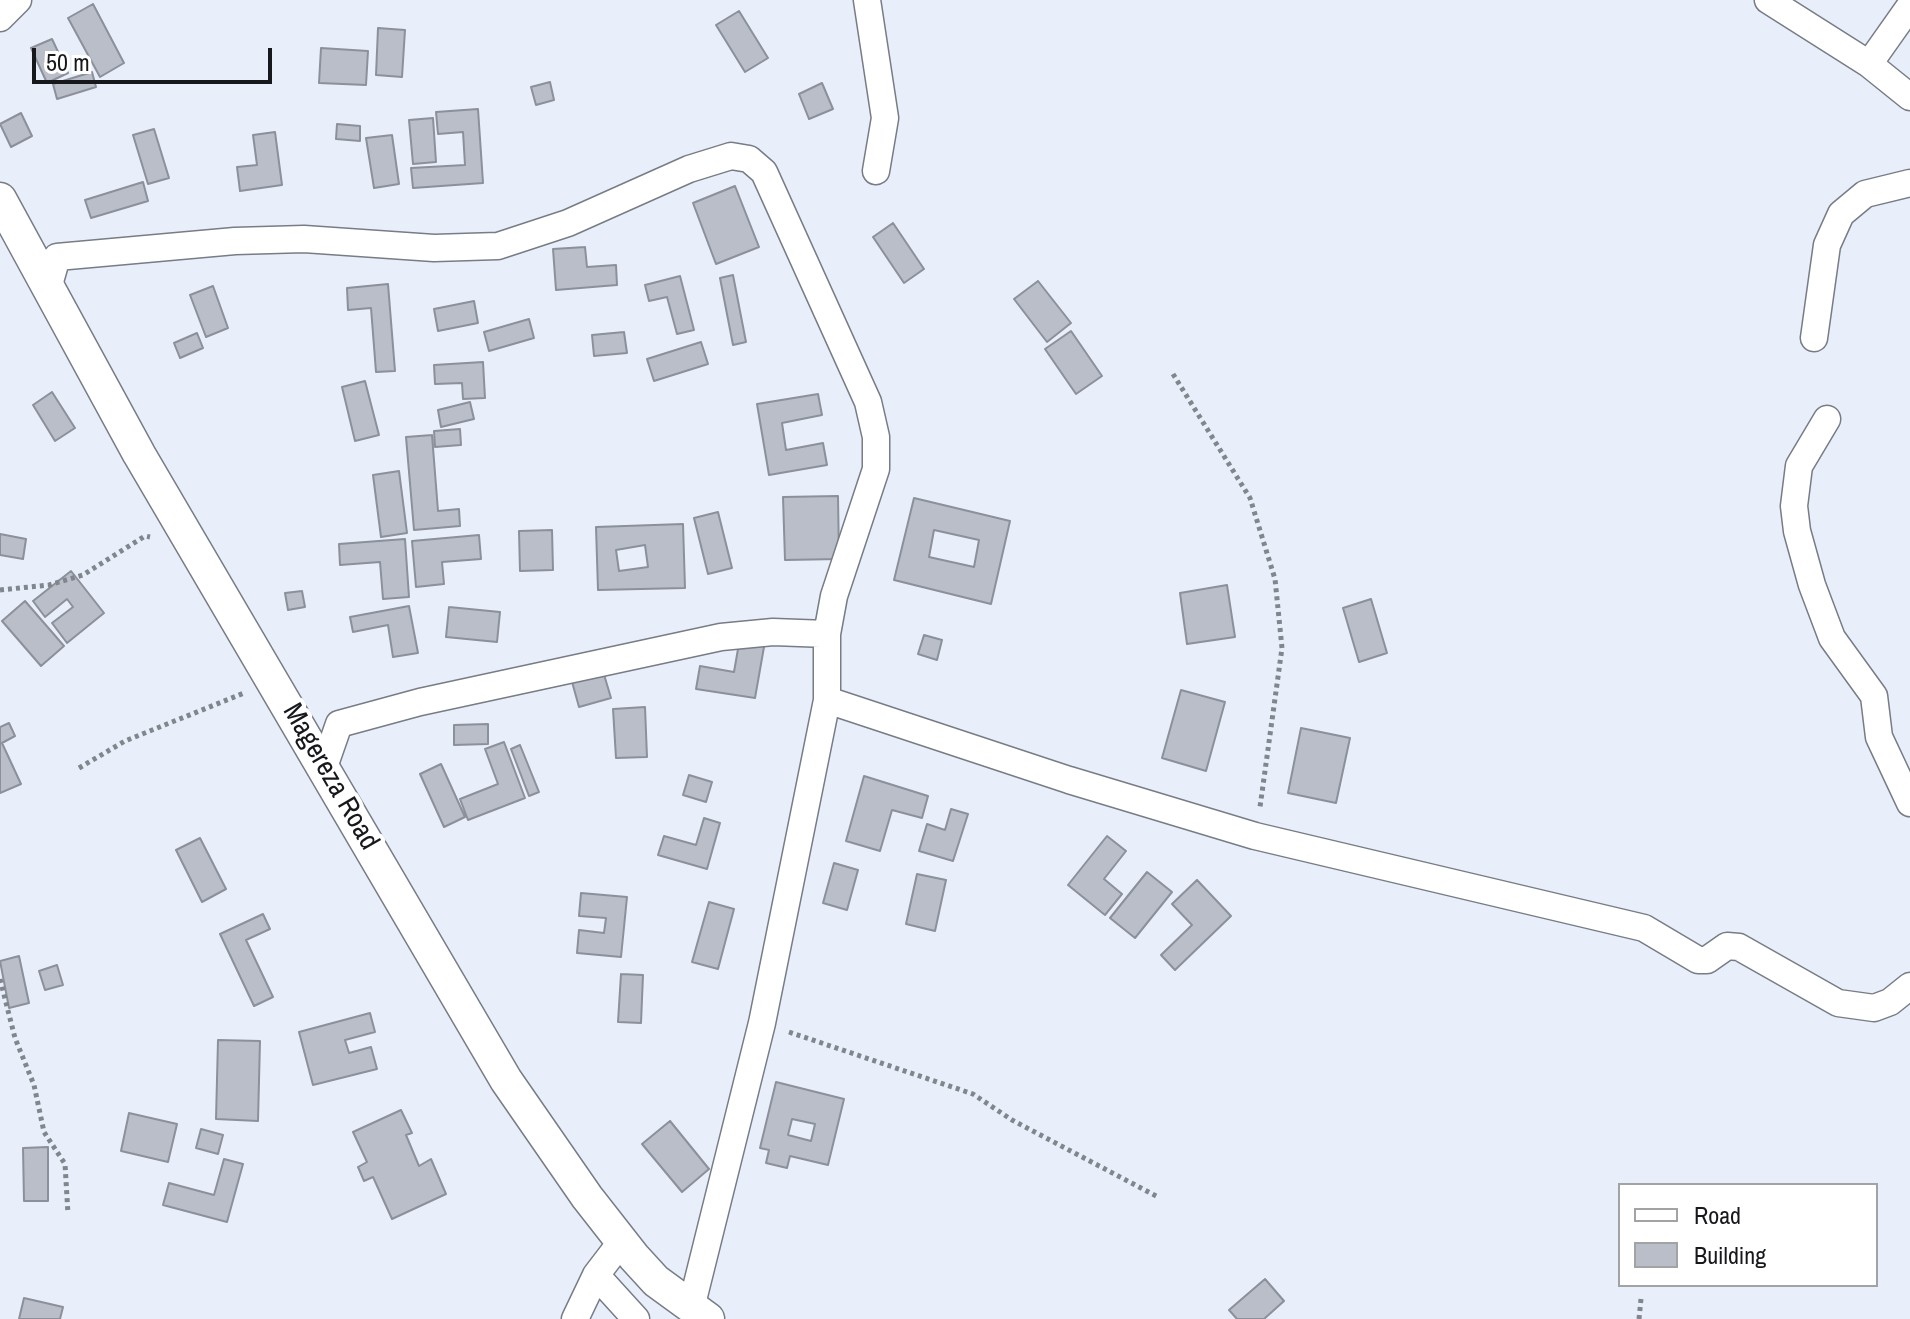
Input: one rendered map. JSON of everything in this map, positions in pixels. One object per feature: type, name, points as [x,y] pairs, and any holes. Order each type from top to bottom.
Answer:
[{"type":"street","points":[[0,18],[18,0]]},
{"type":"street","points":[[867,0],[885,118],[876,171]]},
{"type":"street","points":[[1768,0],[1869,64],[1910,97]]},
{"type":"street","points":[[1869,64],[1910,6]]},
{"type":"street","points":[[49,285],[57,257],[304,239],[434,248],[498,246],[568,223],[698,166],[731,156],[749,159],[760,167],[862,388],[876,437],[876,469],[834,596],[827,634],[827,700],[699,1314]]},
{"type":"street","points":[[1814,338],[1827,245],[1841,214],[1865,194],[1910,183]]},
{"type":"street","name":"Magereza Road","points":[[0,199],[139,454],[506,1080],[622,1241],[656,1281],[699,1314]]},
{"type":"street","points":[[1827,419],[1799,466],[1794,506],[1797,531],[1812,585],[1832,638],[1874,696],[1879,737],[1910,803]]},
{"type":"street","points":[[324,767],[339,724],[408,705],[721,637],[773,632],[827,634]]},
{"type":"street","points":[[827,700],[1168,811],[1255,836],[1644,928],[1698,960],[1707,960],[1727,946],[1739,947],[1838,1003],[1874,1008],[1890,1002],[1910,986]]},
{"type":"street","points":[[575,1319],[596,1275],[622,1241]]},
{"type":"street","points":[[596,1275],[636,1319]]},
{"type":"path","points":[[1173,374],[1250,498],[1275,579],[1282,648],[1255,836]]},
{"type":"path","points":[[0,590],[49,585],[83,575],[145,536],[193,545]]},
{"type":"path","points":[[79,768],[125,741],[254,689]]},
{"type":"path","points":[[0,979],[15,1038],[34,1085],[44,1132],[65,1164],[68,1214]]},
{"type":"path","points":[[762,1023],[973,1094],[1012,1120],[1158,1197]]},
{"type":"path","points":[[1639,1319],[1641,1299]]},
{"type":"building","points":[[93,4],[124,63],[100,77],[68,18]]},
{"type":"building","points":[[739,11],[768,58],[745,72],[716,25]]},
{"type":"building","points":[[378,28],[405,30],[402,77],[376,75]]},
{"type":"building","points":[[52,39],[68,73],[47,83],[31,48]]},
{"type":"building","points":[[321,48],[368,51],[366,85],[319,83]]},
{"type":"building","points":[[92,72],[96,87],[57,99],[53,84]]},
{"type":"building","points":[[550,82],[554,100],[536,105],[531,87]]},
{"type":"building","points":[[822,83],[833,109],[809,119],[799,94]]},
{"type":"building","points":[[478,109],[483,183],[413,188],[411,168],[465,165],[463,132],[438,134],[436,112]]},
{"type":"building","points":[[21,113],[32,136],[11,147],[0,124]]},
{"type":"building","points":[[433,118],[436,162],[413,164],[409,120]]},
{"type":"building","points":[[337,124],[360,126],[360,141],[336,139]]},
{"type":"building","points":[[154,129],[169,178],[148,184],[133,135]]},
{"type":"building","points":[[275,132],[282,185],[240,191],[237,167],[257,165],[253,135]]},
{"type":"building","points":[[392,135],[399,184],[374,188],[366,138]]},
{"type":"building","points":[[143,182],[148,201],[91,218],[85,200]]},
{"type":"building","points":[[735,186],[759,247],[716,264],[693,203]]},
{"type":"building","points":[[893,223],[924,269],[904,283],[873,237]]},
{"type":"building","points":[[585,247],[587,267],[616,265],[617,285],[556,290],[553,249]]},
{"type":"building","points":[[733,275],[746,342],[733,345],[720,278]]},
{"type":"building","points":[[680,276],[694,330],[677,334],[667,297],[649,301],[645,285]]},
{"type":"building","points":[[1038,281],[1071,323],[1047,342],[1014,299]]},
{"type":"building","points":[[388,284],[395,371],[376,372],[371,308],[348,310],[347,288]]},
{"type":"building","points":[[213,286],[228,328],[206,337],[190,295]]},
{"type":"building","points":[[474,301],[478,323],[438,331],[434,309]]},
{"type":"building","points":[[529,319],[534,338],[489,351],[484,332]]},
{"type":"building","points":[[1071,331],[1102,376],[1076,394],[1045,349]]},
{"type":"building","points":[[624,332],[627,353],[594,356],[592,335]]},
{"type":"building","points":[[197,333],[203,348],[180,358],[174,343]]},
{"type":"building","points":[[701,342],[708,364],[654,381],[647,359]]},
{"type":"building","points":[[483,362],[485,398],[463,399],[462,383],[435,384],[434,365]]},
{"type":"building","points":[[365,381],[379,435],[355,441],[342,387]]},
{"type":"building","points":[[52,392],[75,428],[55,441],[33,405]]},
{"type":"building","points":[[818,394],[822,415],[782,423],[786,450],[823,443],[827,465],[769,475],[757,404]]},
{"type":"building","points":[[470,402],[474,419],[441,427],[438,410]]},
{"type":"building","points":[[460,429],[461,445],[435,447],[434,431]]},
{"type":"building","points":[[432,435],[438,511],[459,509],[460,526],[414,530],[406,437]]},
{"type":"building","points":[[399,471],[407,533],[381,537],[373,475]]},
{"type":"building","points":[[838,496],[839,559],[785,560],[783,497]]},
{"type":"building","points":[[914,498],[1010,521],[991,604],[894,580]],"holes":[[[934,530],[979,540],[974,567],[929,557]]]},
{"type":"building","points":[[718,512],[732,568],[708,574],[694,518]]},
{"type":"building","points":[[683,524],[685,588],[598,590],[596,527]],"holes":[[[645,545],[648,567],[619,571],[616,550]]]},
{"type":"building","points":[[552,530],[553,570],[520,571],[519,531]]},
{"type":"building","points":[[0,534],[26,539],[23,559],[0,555]]},
{"type":"building","points":[[479,535],[481,559],[442,562],[444,584],[416,587],[412,541]]},
{"type":"building","points":[[405,539],[409,597],[383,599],[380,562],[340,565],[339,544]]},
{"type":"building","points":[[71,571],[104,613],[67,643],[52,623],[73,607],[67,599],[45,617],[33,601]]},
{"type":"building","points":[[1227,585],[1235,637],[1187,644],[1180,593]]},
{"type":"building","points":[[302,591],[305,607],[288,610],[285,593]]},
{"type":"building","points":[[1371,599],[1387,653],[1359,662],[1343,608]]},
{"type":"building","points":[[25,601],[64,646],[41,666],[2,621]]},
{"type":"building","points":[[409,606],[418,653],[393,657],[388,625],[353,632],[350,617]]},
{"type":"building","points":[[449,607],[500,612],[497,642],[446,637]]},
{"type":"building","points":[[742,626],[767,630],[755,698],[696,689],[700,666],[734,672]]},
{"type":"building","points":[[924,635],[942,640],[937,660],[918,654]]},
{"type":"building","points":[[597,651],[611,698],[579,707],[566,660]]},
{"type":"building","points":[[1181,690],[1225,702],[1206,771],[1162,758]]},
{"type":"building","points":[[645,707],[647,757],[616,758],[613,709]]},
{"type":"building","points":[[9,723],[15,736],[2,743],[21,784],[0,793],[0,727]]},
{"type":"building","points":[[488,724],[488,744],[454,745],[454,725]]},
{"type":"building","points":[[1301,728],[1350,738],[1336,803],[1288,793]]},
{"type":"building","points":[[504,742],[525,798],[468,820],[460,799],[498,784],[485,749]]},
{"type":"building","points":[[520,745],[539,792],[529,796],[511,749]]},
{"type":"building","points":[[441,764],[465,817],[444,827],[420,774]]},
{"type":"building","points":[[689,775],[712,782],[706,802],[683,795]]},
{"type":"building","points":[[864,776],[928,796],[922,818],[892,810],[880,851],[846,841]]},
{"type":"building","points":[[951,809],[968,814],[953,861],[919,851],[927,824],[945,830]]},
{"type":"building","points":[[704,818],[720,823],[707,869],[658,855],[664,836],[696,845]]},
{"type":"building","points":[[1107,836],[1126,851],[1104,879],[1122,894],[1105,915],[1068,885]]},
{"type":"building","points":[[200,838],[226,889],[202,902],[176,850]]},
{"type":"building","points":[[834,863],[858,870],[847,910],[823,903]]},
{"type":"building","points":[[1147,872],[1172,892],[1135,938],[1110,918]]},
{"type":"building","points":[[917,874],[946,880],[935,931],[906,924]]},
{"type":"building","points":[[1197,880],[1231,916],[1175,970],[1161,955],[1192,925],[1172,904]]},
{"type":"building","points":[[581,893],[627,897],[621,957],[577,953],[579,930],[604,933],[606,918],[579,916]]},
{"type":"building","points":[[709,902],[734,909],[718,969],[692,962]]},
{"type":"building","points":[[263,914],[270,929],[246,940],[273,997],[254,1006],[220,934]]},
{"type":"building","points":[[19,956],[29,1003],[9,1008],[0,961]]},
{"type":"building","points":[[57,965],[63,985],[45,990],[39,971]]},
{"type":"building","points":[[621,974],[643,975],[641,1023],[618,1022]]},
{"type":"building","points":[[370,1013],[375,1032],[345,1040],[349,1053],[371,1047],[377,1069],[313,1085],[299,1032]]},
{"type":"building","points":[[218,1040],[260,1041],[258,1121],[216,1119]]},
{"type":"building","points":[[776,1082],[844,1099],[828,1165],[790,1156],[787,1168],[766,1163],[769,1150],[760,1148]],"holes":[[[792,1119],[815,1124],[811,1141],[788,1135]]]},
{"type":"building","points":[[401,1110],[412,1133],[406,1135],[419,1166],[431,1159],[446,1194],[392,1219],[373,1177],[364,1181],[358,1167],[367,1162],[353,1132]]},
{"type":"building","points":[[129,1113],[177,1124],[168,1162],[121,1151]]},
{"type":"building","points":[[670,1121],[709,1169],[682,1192],[642,1144]]},
{"type":"building","points":[[201,1129],[223,1135],[218,1154],[196,1148]]},
{"type":"building","points":[[48,1147],[48,1201],[24,1201],[23,1148]]},
{"type":"building","points":[[224,1159],[243,1164],[227,1222],[163,1205],[169,1183],[214,1195]]},
{"type":"building","points":[[1265,1279],[1284,1301],[1264,1319],[1237,1319],[1229,1310]]},
{"type":"building","points":[[24,1298],[63,1307],[60,1319],[19,1319]]}]
